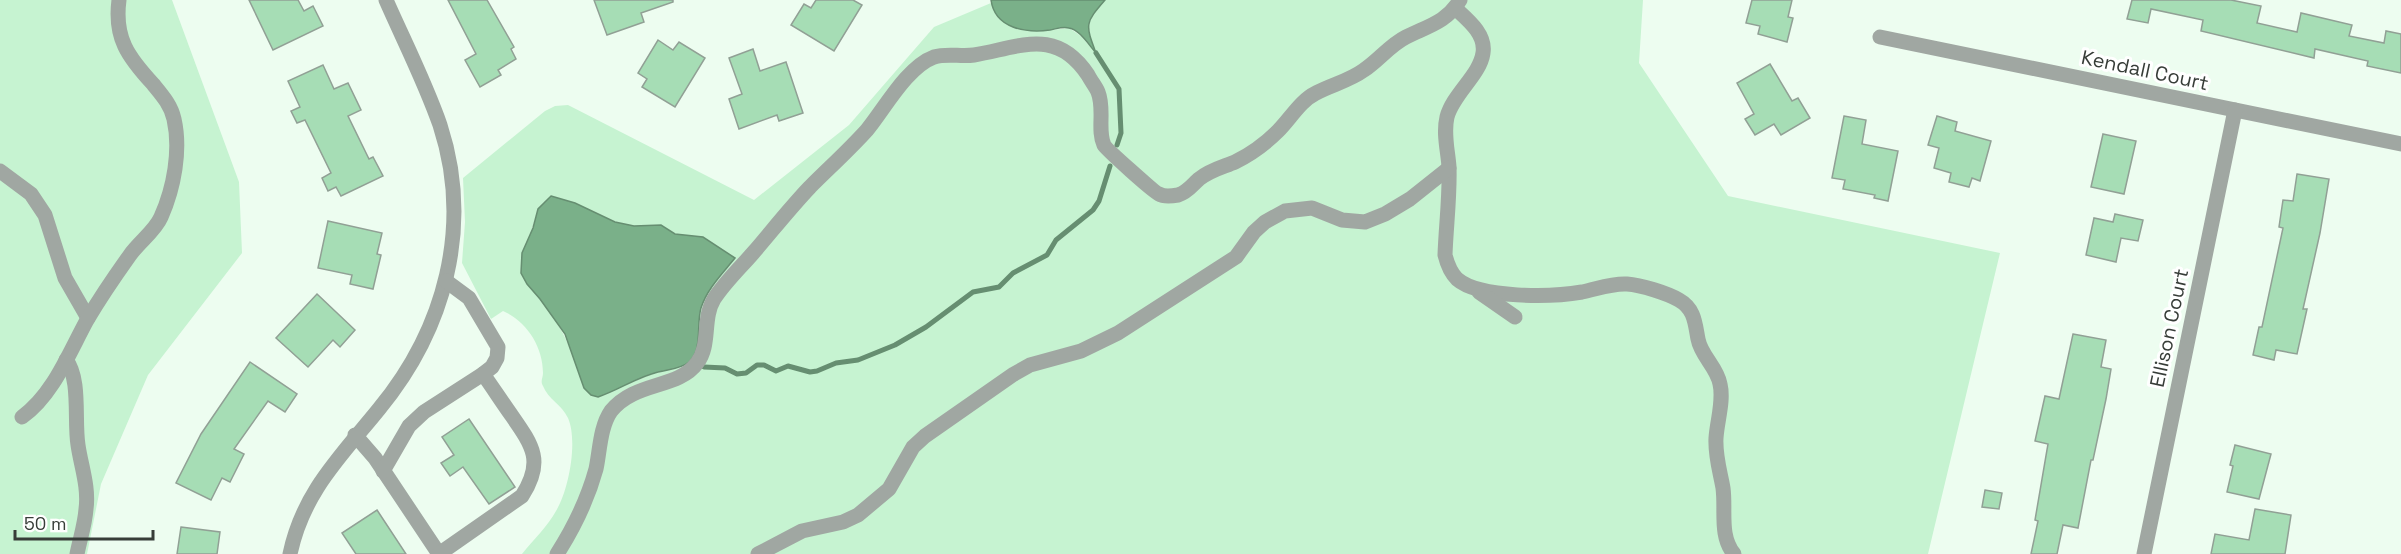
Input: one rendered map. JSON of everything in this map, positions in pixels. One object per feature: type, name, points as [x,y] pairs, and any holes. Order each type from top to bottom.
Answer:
[{"type":"street","points":[[22,417],[38,402],[66,360],[88,318],[129,255],[160,220],[175,164],[177,145],[173,113],[167,102],[136,65],[122,42],[117,22],[119,0]]},
{"type":"street","points":[[290,554],[298,525],[320,481],[355,435],[379,410],[417,356],[434,319],[446,281],[451,251],[453,206],[447,152],[439,124],[386,0]]},
{"type":"street","points":[[557,554],[591,486],[609,413],[632,394],[648,386],[678,377],[695,365],[705,343],[710,309],[723,287],[808,189],[867,130],[905,81],[926,61],[942,56],[971,55],[1031,43],[1042,43],[1060,48],[1081,65],[1098,92],[1102,108],[1102,135],[1105,147],[1141,178],[1152,191],[1161,196],[1171,196],[1180,194],[1214,170],[1235,162],[1257,149],[1278,131],[1309,98],[1316,93],[1346,82],[1406,37],[1440,21],[1458,4],[1481,36],[1483,54],[1477,68],[1454,101],[1448,117],[1446,133],[1449,168],[1444,255],[1448,267],[1456,278],[1515,317]]},
{"type":"street","name":"Kendall Court","points":[[1880,37],[2401,144]]},
{"type":"street","name":"Ellison Court","points":[[2144,554],[2235,110]]},
{"type":"street","points":[[758,554],[802,531],[843,522],[858,515],[889,489],[913,447],[925,436],[1030,364],[1081,351],[1118,333],[1236,257],[1264,222],[1285,211],[1302,207],[1312,208],[1352,222],[1365,222],[1385,214],[1410,199],[1449,168]]},
{"type":"street","points":[[0,171],[31,194],[45,215],[65,278],[88,318]]},
{"type":"street","points":[[383,471],[409,426],[424,412],[483,374],[498,358],[498,347],[469,298],[446,281]]},
{"type":"street","points":[[1469,286],[1494,292],[1531,294],[1581,292],[1626,284],[1640,286],[1679,300],[1688,307],[1694,317],[1702,350],[1715,370],[1720,384],[1716,455],[1722,488],[1724,532],[1734,554]]},
{"type":"street","points":[[66,360],[71,366],[75,388],[77,435],[87,508],[77,554]]},
{"type":"street","points":[[355,435],[383,471],[439,554],[522,496],[530,483],[534,468],[532,445],[483,374]]},
{"type":"shaded area","points":[[0,0],[172,0],[239,182],[242,253],[148,375],[101,484],[87,554],[0,554]]},
{"type":"shaded area","points":[[991,0],[1105,0],[1090,19],[1089,24],[1090,36],[1096,53],[1073,29],[1064,27],[1031,31],[1005,23],[994,10]]},
{"type":"shaded area","points":[[1105,0],[1643,0],[1639,63],[1728,196],[2000,253],[1928,554],[522,554],[549,522],[561,502],[571,465],[571,428],[565,413],[548,395],[542,384],[540,353],[532,336],[519,321],[503,311],[491,319],[462,263],[465,222],[463,178],[545,111],[555,106],[568,105],[754,200],[849,125],[934,27],[991,3],[997,15],[1051,30],[1069,28],[1081,36],[1094,51],[1089,24]],"holes":[[[551,196],[575,203],[615,222],[634,226],[661,225],[675,234],[703,237],[735,258],[706,295],[698,320],[697,345],[681,367],[657,372],[623,386],[584,389],[563,333],[548,309],[527,284],[529,239],[538,209]]]},
{"type":"shaded area","points":[[551,196],[575,203],[615,222],[634,226],[661,225],[675,234],[703,237],[735,258],[707,294],[701,308],[696,350],[689,362],[643,377],[598,397],[591,395],[584,388],[565,334],[521,273],[522,253],[538,209]]},
{"type":"building","points":[[249,0],[298,0],[304,11],[313,6],[323,26],[273,50]]},
{"type":"building","points":[[448,0],[487,0],[514,47],[511,49],[516,59],[498,70],[501,75],[480,87],[465,60],[476,54]]},
{"type":"building","points":[[594,0],[673,0],[673,2],[641,13],[644,22],[607,35]]},
{"type":"building","points":[[816,0],[853,0],[862,5],[834,51],[791,25],[804,4],[811,8]]},
{"type":"building","points":[[1752,0],[1792,0],[1788,17],[1793,18],[1787,42],[1758,34],[1760,26],[1746,23]]},
{"type":"building","points":[[2132,0],[2231,0],[2261,6],[2257,23],[2297,32],[2301,13],[2352,25],[2349,36],[2384,43],[2386,31],[2401,34],[2401,73],[2367,66],[2368,61],[2315,49],[2314,58],[2201,31],[2203,20],[2151,9],[2148,23],[2127,19]]},
{"type":"building","points":[[658,40],[673,50],[679,42],[705,58],[675,107],[642,87],[647,79],[638,73]]},
{"type":"building","points":[[753,49],[760,71],[786,62],[803,113],[779,121],[777,115],[739,129],[729,99],[742,94],[729,58]]},
{"type":"building","points":[[1770,64],[1792,101],[1798,98],[1810,118],[1781,135],[1774,124],[1755,135],[1745,119],[1754,114],[1737,83]]},
{"type":"building","points":[[323,65],[334,89],[348,83],[361,110],[348,116],[369,159],[373,157],[383,176],[341,196],[336,187],[328,191],[322,178],[331,173],[305,120],[297,123],[291,111],[300,107],[288,81]]},
{"type":"building","points":[[1844,116],[1866,120],[1862,144],[1898,151],[1888,201],[1874,198],[1875,195],[1843,189],[1845,180],[1832,178]]},
{"type":"building","points":[[1937,116],[1957,122],[1955,131],[1991,141],[1980,181],[1972,178],[1969,187],[1949,182],[1951,173],[1934,168],[1939,148],[1928,145]]},
{"type":"building","points":[[2103,134],[2136,141],[2124,194],[2091,187]]},
{"type":"building","points":[[2297,174],[2329,179],[2303,309],[2307,309],[2297,354],[2276,350],[2274,360],[2253,355],[2259,327],[2262,327],[2283,228],[2279,227],[2283,200],[2293,201]]},
{"type":"building","points":[[2115,214],[2143,220],[2138,241],[2121,238],[2116,262],[2086,255],[2094,218],[2113,222]]},
{"type":"building","points":[[328,221],[382,233],[377,254],[381,255],[373,289],[350,284],[352,275],[318,268]]},
{"type":"building","points":[[317,294],[355,330],[340,347],[333,340],[308,367],[276,338]]},
{"type":"building","points":[[2073,334],[2106,340],[2101,367],[2111,369],[2106,399],[2078,528],[2063,525],[2057,554],[2031,554],[2038,521],[2035,520],[2048,444],[2035,441],[2045,396],[2059,399]]},
{"type":"building","points":[[250,362],[297,394],[285,412],[268,401],[234,449],[244,454],[230,482],[222,478],[211,500],[176,483],[201,434]]},
{"type":"building","points":[[469,419],[515,487],[489,504],[463,467],[450,476],[441,463],[454,455],[442,437]]},
{"type":"building","points":[[2235,445],[2271,454],[2259,499],[2227,492]]},
{"type":"building","points":[[1985,490],[2002,493],[1999,509],[1982,507]]},
{"type":"building","points":[[2255,509],[2291,515],[2285,554],[2211,554],[2215,534],[2249,540]]},
{"type":"building","points":[[377,510],[406,554],[356,554],[342,533]]},
{"type":"building","points":[[181,527],[220,532],[217,554],[177,554]]},
{"type":"waterway","points":[[1096,53],[1119,89],[1121,133],[1117,145]]},
{"type":"waterway","points":[[704,367],[725,368],[737,374],[746,373],[757,365],[764,365],[776,371],[788,366],[810,372],[836,363],[858,360],[895,345],[926,327],[973,292],[999,287],[1013,273],[1047,255],[1056,240],[1093,210],[1099,201],[1110,166]]}]
